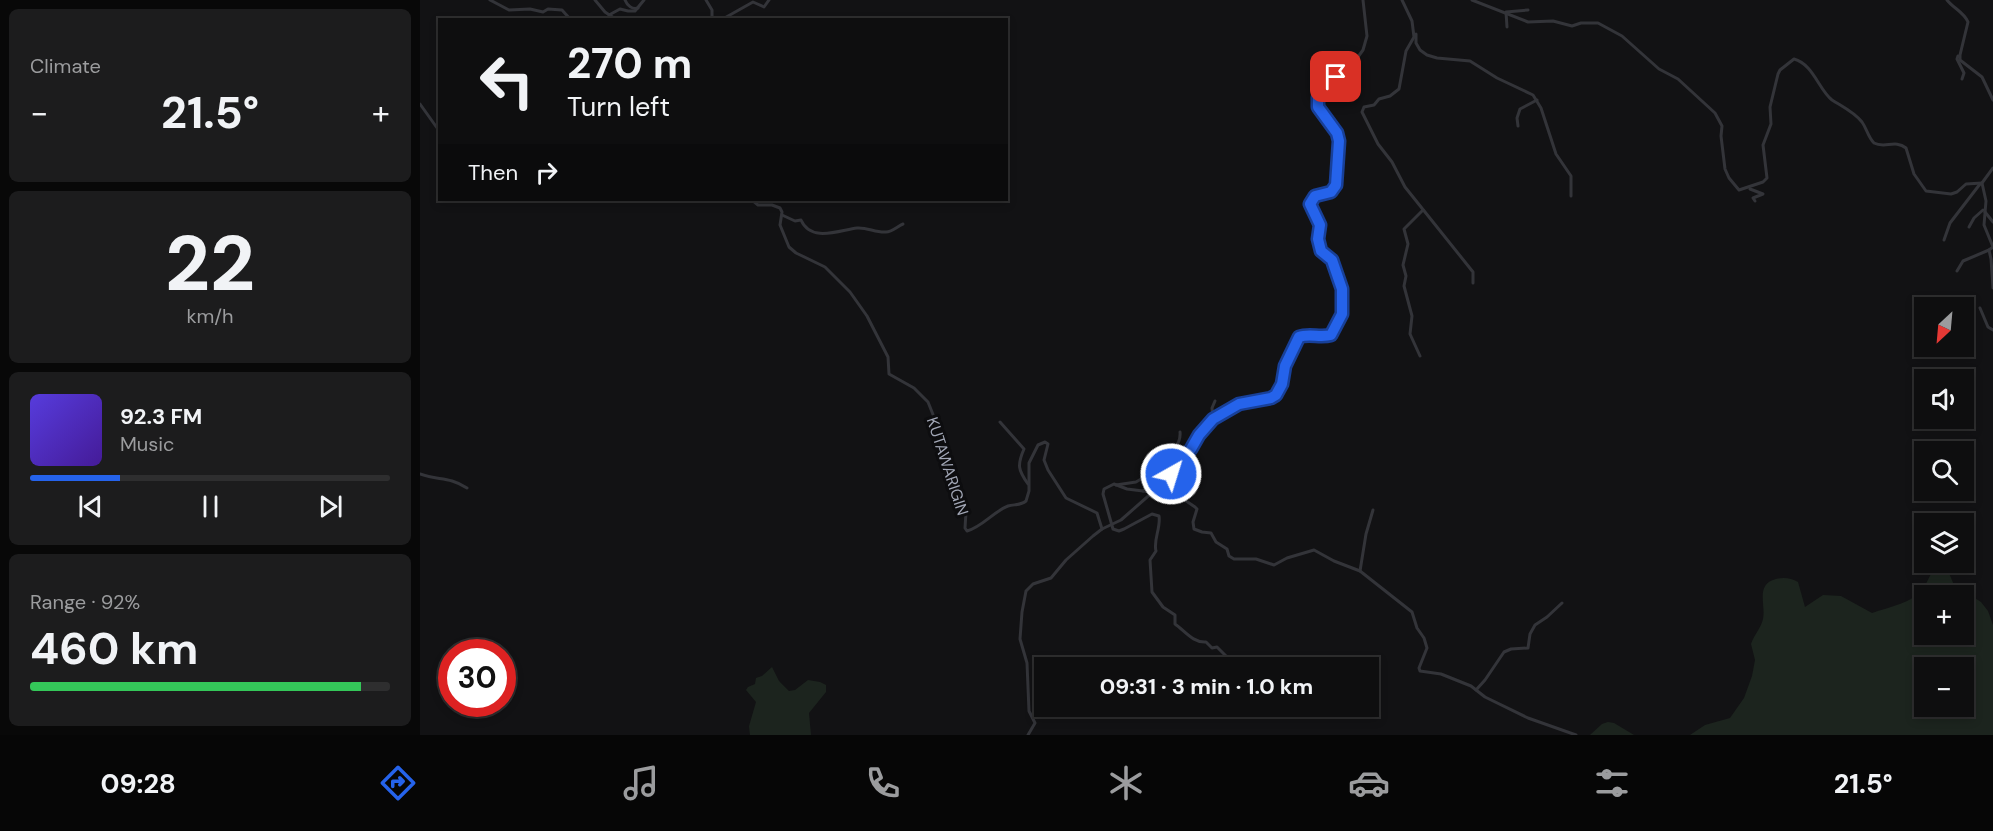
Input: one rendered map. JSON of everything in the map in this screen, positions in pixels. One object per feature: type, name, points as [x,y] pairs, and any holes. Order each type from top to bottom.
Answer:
[{"type":"street","points":[[490,0],[508,10],[530,9],[543,12],[548,9],[562,10],[569,18]]},
{"type":"street","points":[[595,0],[597,5],[614,18]]},
{"type":"street","points":[[625,0],[634,8],[640,8]]},
{"type":"street","points":[[609,15],[620,9],[632,12],[640,8],[644,0]]},
{"type":"street","points":[[706,0],[712,10],[712,18]]},
{"type":"street","points":[[725,18],[753,2],[764,7],[769,0]]},
{"type":"street","points":[[1028,735],[1035,723],[1029,711],[1027,663],[1020,639],[1026,591],[1034,584],[1048,580],[1055,575],[1074,552],[1102,529],[1126,516],[1184,458],[1213,419],[1239,404],[1276,395],[1282,384],[1285,366],[1299,337],[1331,335],[1342,314],[1341,285],[1332,260],[1321,251],[1318,239],[1320,225],[1310,206],[1310,201],[1315,196],[1331,192],[1336,185],[1338,175],[1338,134],[1319,109],[1316,101],[1364,50],[1367,29],[1363,0]]},
{"type":"street","points":[[1402,0],[1416,31],[1416,44],[1420,50],[1437,58],[1470,61],[1497,78],[1531,93],[1537,100],[1556,154],[1571,176],[1571,196]]},
{"type":"street","points":[[1472,0],[1528,22],[1553,21],[1572,26],[1598,23],[1622,36],[1659,69],[1672,74],[1715,113],[1722,126],[1723,159],[1729,178],[1737,189],[1748,188],[1767,178],[1763,145],[1771,124],[1770,107],[1778,74],[1794,59],[1800,60],[1807,67],[1830,98],[1852,112],[1861,121],[1874,143],[1883,146],[1899,143],[1906,148],[1914,174],[1926,191],[1947,195],[1957,192],[1966,184],[1981,184]]},
{"type":"street","points":[[1947,0],[1953,8],[1966,17],[1968,22],[1957,59],[1964,75],[1962,79]]},
{"type":"street","points":[[1506,13],[1528,10]]},
{"type":"street","points":[[1506,13],[1507,27]]},
{"type":"street","points":[[1414,27],[1414,37],[1406,51],[1399,89],[1390,96],[1381,98],[1374,105],[1365,107],[1362,112],[1378,144],[1392,162],[1405,187],[1474,274],[1473,283]]},
{"type":"street","points":[[1960,55],[1962,63],[1982,77],[1993,99]]},
{"type":"street","points":[[1518,126],[1517,118],[1520,109],[1537,100]]},
{"type":"street","points":[[420,104],[438,129]]},
{"type":"street","points":[[1944,240],[1950,223],[1993,168]]},
{"type":"street","points":[[1957,270],[1963,261],[1993,247],[1985,228],[1985,194],[1981,184]]},
{"type":"street","points":[[1748,188],[1763,194],[1753,198],[1755,201]]},
{"type":"street","points":[[753,201],[758,205],[778,207],[782,210],[782,214],[791,219],[801,220],[804,226],[817,233],[836,233],[861,228],[885,232],[903,224]]},
{"type":"street","points":[[1985,209],[1993,222]]},
{"type":"street","points":[[1969,226],[1974,218],[1985,209]]},
{"type":"street","points":[[1420,356],[1410,334],[1412,316],[1404,287],[1406,276],[1403,265],[1408,244],[1404,229],[1423,210]]},
{"type":"street","name":"KUTAWARIGIN","points":[[782,214],[780,225],[789,247],[796,253],[825,267],[850,292],[867,316],[887,355],[889,374],[921,393],[928,402],[937,423],[943,459],[948,468],[955,498],[966,512],[965,529],[970,531],[1009,506],[1024,504],[1029,495],[1029,486]]},
{"type":"street","points":[[1989,250],[1993,288]]},
{"type":"street","points":[[1980,308],[1988,327],[1993,330]]},
{"type":"street","points":[[1213,419],[1212,408],[1215,401]]},
{"type":"street","points":[[1000,422],[1024,449],[1019,460],[1020,470],[1029,486]]},
{"type":"street","points":[[1180,432],[1180,439],[1176,446],[1148,475],[1136,483],[1105,488],[1103,494],[1113,529],[1119,531],[1145,516],[1155,514],[1159,516],[1160,525],[1154,543],[1156,551],[1150,560],[1153,594],[1163,607],[1175,615],[1174,623],[1185,630],[1189,636],[1200,643],[1205,642],[1212,648],[1217,647],[1226,656]]},
{"type":"street","points":[[1029,486],[1029,463],[1038,444],[1047,442],[1048,447],[1044,460],[1063,494],[1069,500],[1097,513],[1102,529]]},
{"type":"street","points":[[420,474],[432,478],[453,479],[467,488]]},
{"type":"street","points":[[1143,491],[1153,481],[1148,475]]},
{"type":"street","points":[[1116,485],[1133,491],[1173,492],[1196,507],[1192,522],[1194,529],[1211,533],[1216,542],[1227,549],[1228,555],[1234,559],[1256,558],[1274,565],[1314,549],[1334,561],[1360,571],[1412,612],[1418,630],[1427,645],[1426,656],[1420,671],[1436,672],[1528,718],[1576,735]]},
{"type":"street","points":[[1360,571],[1373,510]]},
{"type":"street","points":[[1476,690],[1501,655],[1511,649],[1528,648],[1533,628],[1562,603]]},
{"type":"shaded area","points":[[1932,573],[1949,573],[1954,585],[1925,585]]},
{"type":"shaded area","points":[[1785,578],[1798,582],[1805,607],[1823,595],[1841,596],[1872,613],[1901,604],[1914,597],[1914,645],[1974,645],[1974,598],[1988,611],[1993,625],[1993,735],[1690,735],[1705,725],[1730,718],[1744,698],[1755,660],[1751,644],[1764,613],[1763,590],[1770,582]]},
{"type":"shaded area","points":[[772,667],[779,681],[789,691],[795,690],[808,680],[826,685],[826,692],[809,713],[811,735],[750,735],[749,726],[756,702],[746,690],[755,684],[756,678]]},
{"type":"shaded area","points":[[1608,722],[1634,735],[1590,735],[1602,724]]},
{"type":"route","points":[[1171,474],[1213,419],[1244,402],[1273,398],[1279,392],[1285,366],[1299,337],[1331,335],[1342,314],[1341,285],[1332,260],[1322,254],[1318,239],[1320,225],[1310,206],[1310,201],[1315,196],[1331,192],[1336,185],[1339,159],[1338,134],[1329,124],[1316,101],[1336,77]]}]
